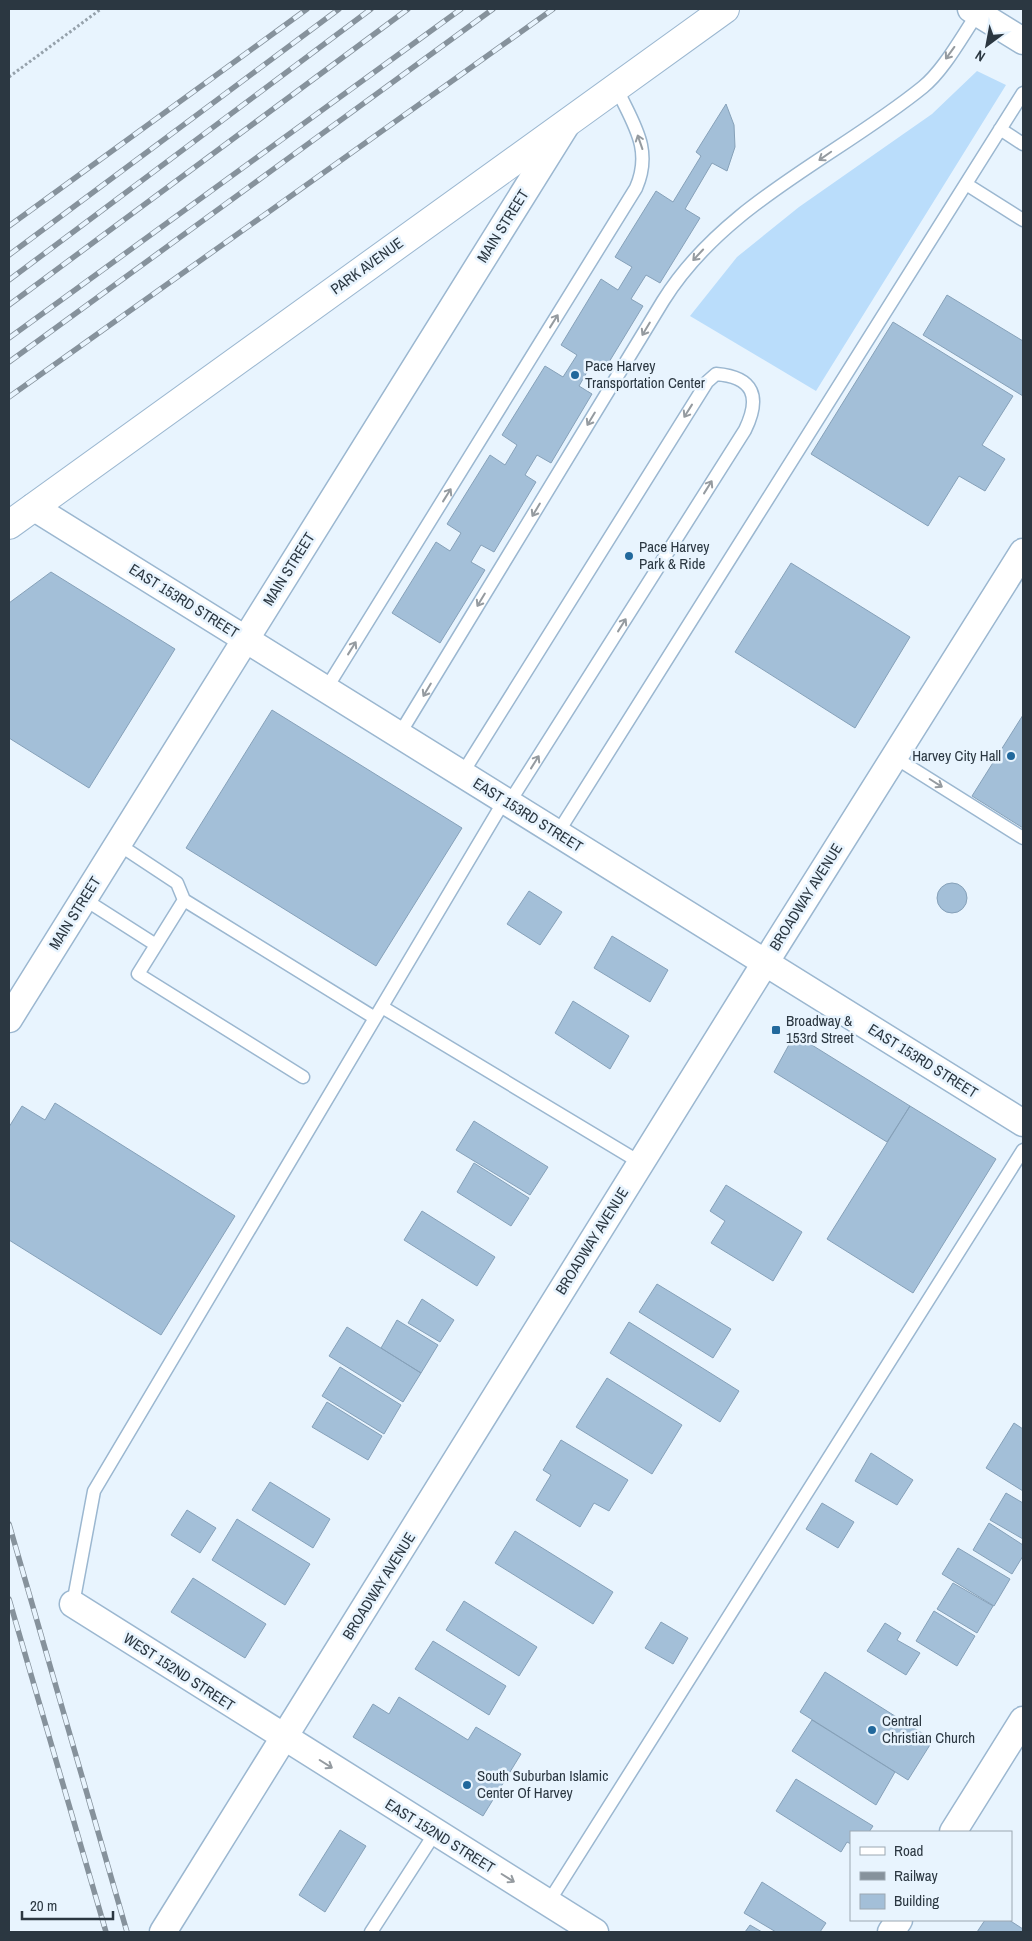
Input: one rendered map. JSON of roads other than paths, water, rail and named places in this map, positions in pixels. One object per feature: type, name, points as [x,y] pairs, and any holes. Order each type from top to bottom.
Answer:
[{"type":"street","name":"PARK AVENUE","points":[[9,525],[725,9]]},
{"type":"street","points":[[974,11],[1023,41]]},
{"type":"street","name":"MAIN STREET","points":[[9,1019],[569,120]]},
{"type":"street","name":"EAST 153RD STREET","points":[[33,507],[1023,1123]]},
{"type":"street","name":"BROADWAY AVENUE","points":[[163,1932],[765,963],[1023,552]]},
{"type":"street","name":"WEST 152ND STREET","points":[[73,1604],[284,1739]]},
{"type":"street","points":[[954,1831],[1023,1720]]},
{"type":"street","name":"EAST 152ND STREET","points":[[284,1739],[595,1932]]},
{"type":"street","points":[[891,1932],[897,1921]]},
{"type":"lane","points":[[399,735],[663,301],[691,263],[735,219],[924,86],[974,11]]},
{"type":"lane","points":[[326,690],[636,188],[642,174],[643,146],[617,88]]},
{"type":"lane","points":[[557,834],[1023,93]]},
{"type":"lane","points":[[1000,129],[1023,144]]},
{"type":"lane","points":[[966,184],[1023,220]]},
{"type":"lane","points":[[73,1604],[94,1490],[506,802],[744,430],[750,419],[752,406],[752,393],[746,382],[734,376],[716,374],[706,382],[462,774]]},
{"type":"lane","points":[[894,757],[1023,838]]},
{"type":"lane","points":[[118,844],[177,883],[184,900],[375,1018]]},
{"type":"lane","points":[[84,899],[156,945]]},
{"type":"lane","points":[[184,900],[138,974],[303,1077]]},
{"type":"lane","points":[[382,1007],[641,1163]]},
{"type":"lane","points":[[548,1903],[1023,1150]]},
{"type":"lane","points":[[371,1932],[435,1833]]},
{"type":"railway","points":[[9,226],[307,9]]},
{"type":"railway","points":[[9,255],[339,9]]},
{"type":"railway","points":[[9,280],[371,9]]},
{"type":"railway","points":[[9,305],[408,9]]},
{"type":"railway","points":[[9,338],[461,9]]},
{"type":"railway","points":[[9,362],[493,9]]},
{"type":"railway","points":[[9,397],[553,9]]},
{"type":"railway","points":[[9,1524],[127,1932]]},
{"type":"railway","points":[[9,1599],[106,1932]]},
{"type":"place","name":"Pace Harvey Transportation Center","points":[[575,375]]},
{"type":"place","name":"Pace Harvey Park & Ride","points":[[629,556]]},
{"type":"place","name":"Harvey City Hall","points":[[1011,756]]},
{"type":"place","name":"Broadway & 153rd Street","points":[[776,1030]]},
{"type":"place","name":"Central Christian Church","points":[[872,1730]]},
{"type":"place","name":"South Suburban Islamic Center Of Harvey","points":[[467,1785]]}]
